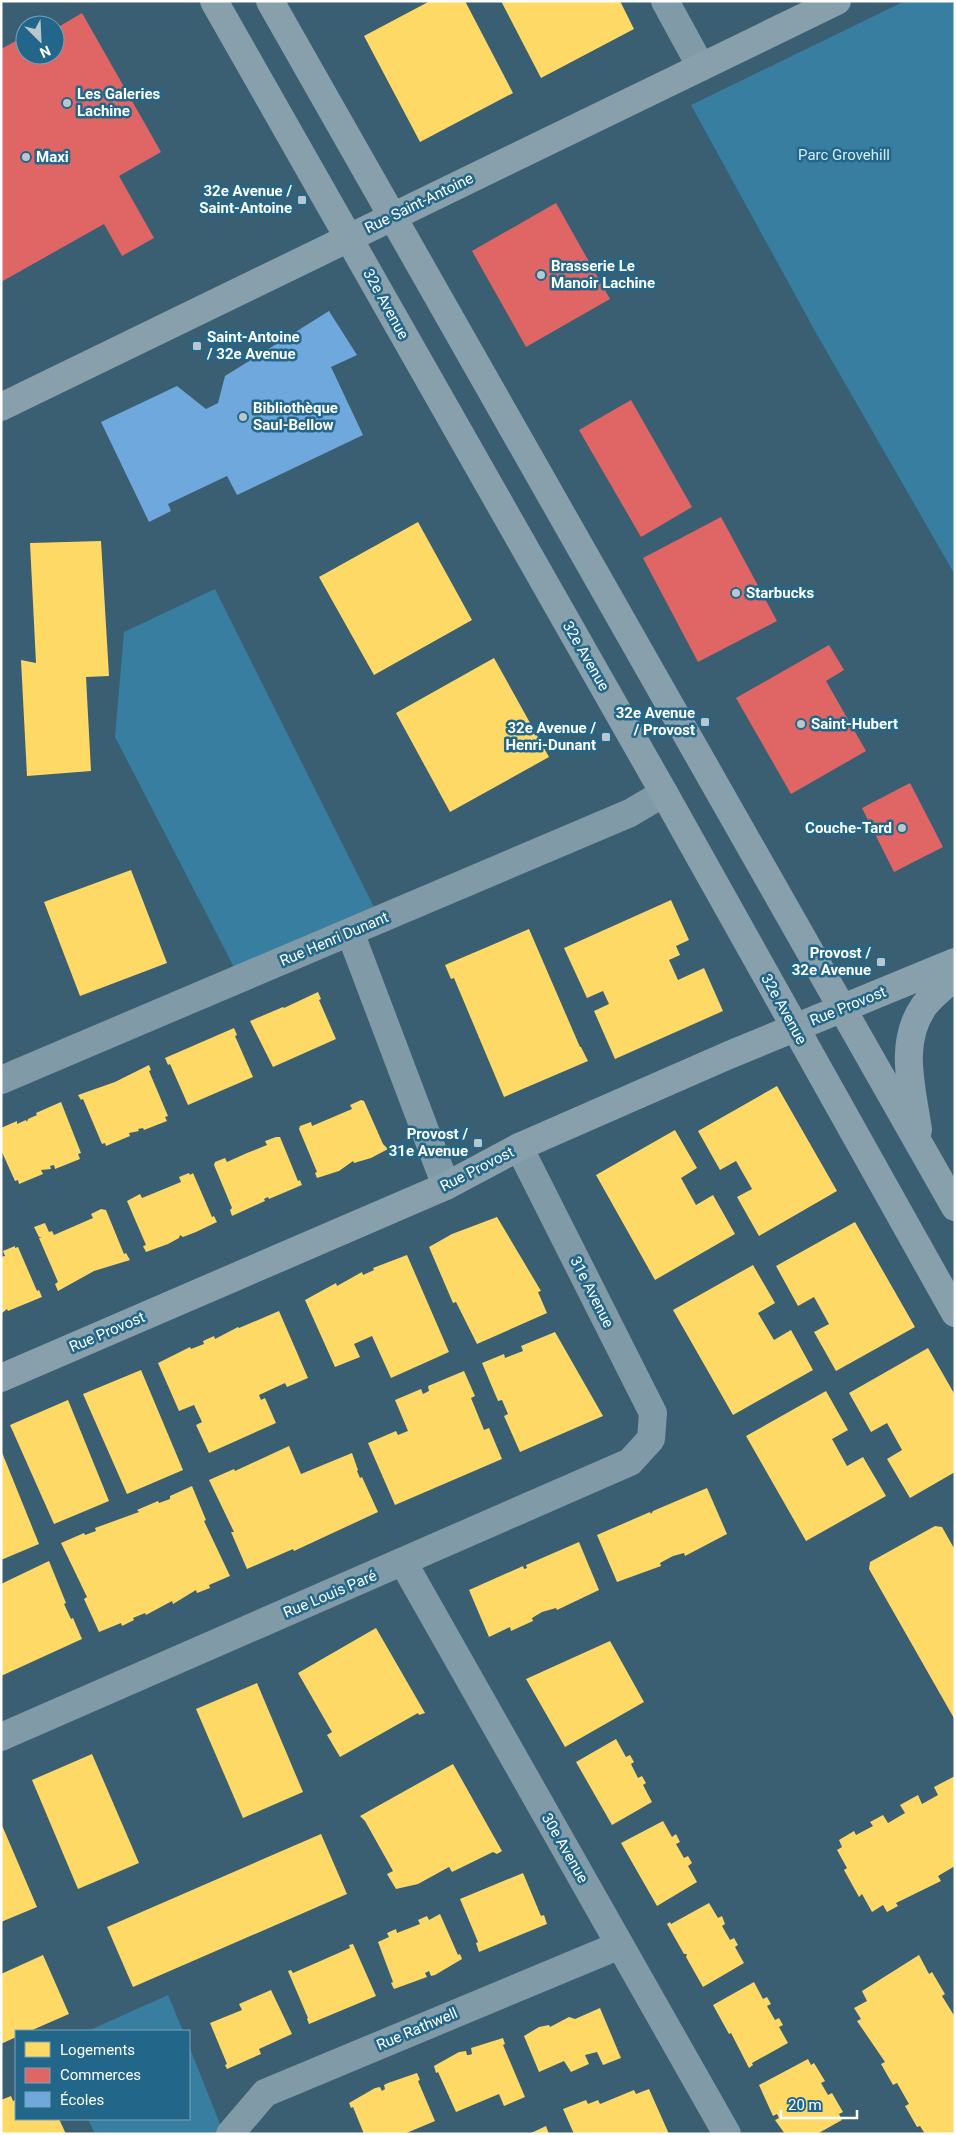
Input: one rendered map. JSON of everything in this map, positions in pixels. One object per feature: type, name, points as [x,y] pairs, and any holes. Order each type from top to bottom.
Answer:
[{"type":"main road","name":"32e Avenue","points":[[214,1],[664,793],[955,1313]]},
{"type":"main road","points":[[270,1],[955,1207]]},
{"type":"main road","name":"Rue Saint-Antoine","points":[[1,407],[837,1]]},
{"type":"main road","name":"Rue Provost","points":[[1,1378],[446,1186],[519,1147],[794,1028],[955,962]]},
{"type":"main road","points":[[920,1146],[909,1065],[910,1036],[914,1024],[926,1004],[955,976]]},
{"type":"street","points":[[665,1],[701,67]]},
{"type":"street","name":"Rue Henri Dunant","points":[[1,1080],[630,813],[664,793]]},
{"type":"street","points":[[350,932],[446,1186]]},
{"type":"street","name":"31e Avenue","points":[[519,1147],[653,1413],[651,1439]]},
{"type":"street","name":"Rue Louis Paré","points":[[1,1737],[630,1462],[651,1439]]},
{"type":"street","name":"30e Avenue","points":[[403,1562],[727,2134]]},
{"type":"street","name":"Rue Rathwell","points":[[230,2134],[265,2093],[620,1945]]},
{"type":"green space","name":"Parc Grovehill","points":[[905,1],[955,1],[955,575],[815,331],[691,105]]},
{"type":"green space","points":[[215,589],[376,911],[236,971],[115,737],[124,632]]},
{"type":"green space","points":[[168,1995],[183,2030],[90,2030]]},
{"type":"green space","points":[[190,2049],[224,2134],[95,2134],[88,2120],[190,2120]]},
{"type":"building: Logements","points":[[430,1],[465,1],[513,93],[420,142],[364,36]]},
{"type":"building: Logements","points":[[501,1],[620,1],[634,29],[541,78]]},
{"type":"building: Logements","points":[[418,522],[472,620],[374,675],[319,577]]},
{"type":"building: Logements","points":[[101,541],[109,676],[86,677],[91,771],[27,776],[21,660],[36,663],[30,543]]},
{"type":"building: Logements","points":[[494,658],[549,757],[450,812],[396,713]]},
{"type":"building: Logements","points":[[131,870],[167,963],[80,996],[44,902]]},
{"type":"building: Logements","points":[[671,900],[689,940],[676,946],[680,955],[669,960],[678,980],[704,968],[723,1011],[615,1059],[594,1011],[609,1004],[603,991],[587,998],[564,948]]},
{"type":"building: Logements","points":[[529,929],[580,1047],[588,1061],[504,1097],[454,978],[451,979],[445,965]]},
{"type":"building: Logements","points":[[318,992],[321,999],[319,1000],[336,1039],[273,1067],[250,1021]]},
{"type":"building: Logements","points":[[234,1028],[237,1035],[235,1036],[253,1077],[188,1105],[170,1064],[168,1065],[165,1058]]},
{"type":"building: Logements","points":[[149,1065],[151,1070],[149,1071],[168,1116],[165,1117],[167,1121],[144,1130],[143,1128],[138,1129],[139,1131],[129,1133],[130,1136],[106,1146],[105,1143],[102,1144],[83,1099],[81,1100],[78,1095],[115,1082]]},
{"type":"building: Logements","points":[[777,1086],[837,1191],[759,1236],[737,1197],[752,1189],[736,1161],[720,1170],[698,1131]]},
{"type":"building: Logements","points":[[361,1100],[364,1101],[383,1144],[388,1149],[371,1158],[354,1163],[353,1161],[339,1171],[317,1178],[315,1173],[317,1172],[299,1129],[300,1126],[311,1122],[312,1126],[352,1109],[350,1105]]},
{"type":"building: Logements","points":[[61,1102],[81,1153],[78,1154],[80,1159],[55,1169],[54,1165],[50,1166],[51,1169],[41,1170],[43,1174],[19,1184],[18,1180],[15,1181],[1,1150],[1,1128],[17,1121],[17,1124],[26,1120],[27,1122],[28,1119],[37,1115],[36,1113]]},
{"type":"building: Logements","points":[[675,1130],[697,1168],[681,1178],[696,1205],[713,1195],[735,1234],[655,1280],[596,1175]]},
{"type":"building: Logements","points":[[280,1137],[298,1181],[300,1180],[302,1185],[269,1199],[268,1197],[264,1199],[265,1201],[232,1216],[230,1210],[232,1208],[214,1165],[215,1162],[225,1158],[227,1162],[267,1145],[265,1141]]},
{"type":"building: Logements","points":[[189,1173],[190,1175],[193,1173],[212,1217],[214,1216],[217,1222],[183,1237],[180,1235],[179,1238],[168,1244],[146,1252],[143,1246],[146,1245],[127,1201],[140,1194],[142,1198],[181,1182],[179,1177]]},
{"type":"building: Logements","points":[[101,1209],[106,1210],[124,1254],[126,1253],[130,1260],[94,1271],[58,1291],[55,1284],[58,1282],[39,1238],[42,1237],[39,1237],[34,1227],[45,1223],[49,1232],[52,1231],[54,1235],[93,1218],[91,1214]]},
{"type":"building: Logements","points":[[497,1217],[541,1291],[538,1292],[547,1313],[477,1344],[456,1302],[453,1303],[429,1247],[452,1234]]},
{"type":"building: Logements","points":[[855,1222],[915,1327],[836,1371],[814,1332],[829,1324],[814,1297],[798,1306],[776,1266]]},
{"type":"building: Logements","points":[[15,1246],[15,1248],[18,1247],[37,1291],[39,1290],[42,1297],[8,1311],[7,1309],[1,1314],[1,1257],[5,1256],[3,1251]]},
{"type":"building: Logements","points":[[407,1255],[449,1352],[391,1378],[372,1336],[354,1344],[360,1357],[335,1367],[305,1300],[336,1283],[337,1286],[362,1272],[363,1275],[374,1270],[373,1268]]},
{"type":"building: Logements","points":[[753,1265],[775,1303],[758,1313],[774,1340],[791,1330],[813,1370],[733,1415],[673,1310]]},
{"type":"building: Logements","points":[[279,1311],[308,1378],[287,1387],[285,1383],[259,1395],[261,1400],[265,1398],[276,1423],[209,1453],[196,1425],[202,1422],[194,1405],[179,1411],[158,1363],[190,1347],[191,1349],[204,1344],[203,1341],[214,1336],[215,1339],[238,1327]]},
{"type":"building: Logements","points":[[555,1332],[603,1416],[520,1452],[504,1416],[508,1414],[502,1400],[498,1401],[482,1363],[504,1354],[505,1358],[523,1351],[521,1346]]},
{"type":"building: Logements","points":[[928,1348],[955,1395],[955,1472],[910,1498],[887,1459],[902,1450],[887,1423],[871,1432],[849,1393]]},
{"type":"building: Logements","points":[[141,1370],[183,1470],[127,1494],[83,1394]]},
{"type":"building: Logements","points":[[464,1371],[475,1396],[471,1398],[484,1430],[489,1428],[502,1459],[395,1505],[368,1443],[396,1431],[398,1435],[408,1431],[395,1400],[421,1389],[423,1394],[429,1391],[428,1386]]},
{"type":"building: Logements","points":[[826,1391],[848,1430],[832,1439],[847,1466],[863,1457],[886,1496],[806,1541],[746,1436]]},
{"type":"building: Logements","points":[[68,1400],[109,1501],[54,1524],[10,1425]]},
{"type":"building: Logements","points":[[289,1446],[301,1474],[352,1453],[360,1478],[362,1477],[378,1512],[294,1551],[293,1549],[247,1569],[231,1532],[234,1532],[209,1480],[234,1469],[235,1471]]},
{"type":"building: Logements","points":[[1,1450],[39,1544],[1,1560]]},
{"type":"building: Logements","points":[[192,1486],[206,1520],[204,1521],[230,1576],[209,1585],[210,1588],[197,1593],[196,1590],[173,1604],[172,1601],[146,1615],[145,1613],[133,1618],[134,1620],[122,1626],[121,1623],[99,1632],[84,1599],[87,1597],[61,1543],[84,1533],[85,1535],[96,1531],[95,1528],[139,1512],[137,1510],[158,1501],[159,1503],[170,1499],[170,1496]]},
{"type":"building: Logements","points":[[707,1488],[727,1534],[685,1556],[684,1553],[673,1556],[660,1563],[661,1566],[617,1582],[597,1535],[650,1512],[651,1514],[653,1511]]},
{"type":"building: Logements","points":[[935,1526],[942,1527],[955,1550],[955,1720],[869,1569],[870,1562]]},
{"type":"building: Logements","points":[[579,1542],[599,1590],[557,1610],[556,1608],[542,1612],[532,1618],[533,1621],[511,1631],[510,1627],[489,1637],[469,1590],[523,1566],[524,1569],[527,1568],[526,1565]]},
{"type":"building: Logements","points":[[49,1561],[66,1603],[64,1604],[71,1619],[73,1618],[82,1639],[1,1676],[1,1584]]},
{"type":"building: Logements","points":[[376,1628],[425,1713],[419,1715],[418,1713],[340,1757],[327,1735],[332,1732],[298,1673]]},
{"type":"building: Logements","points":[[610,1641],[644,1702],[565,1747],[526,1679]]},
{"type":"building: Logements","points":[[257,1683],[303,1792],[243,1818],[196,1709]]},
{"type":"building: Logements","points":[[616,1739],[626,1757],[630,1755],[634,1762],[631,1764],[638,1778],[642,1776],[646,1783],[643,1785],[652,1802],[612,1825],[576,1762]]},
{"type":"building: Logements","points":[[92,1754],[139,1863],[78,1889],[32,1780]]},
{"type":"building: Logements","points":[[453,1764],[502,1851],[497,1854],[493,1852],[452,1872],[449,1867],[418,1884],[396,1889],[387,1874],[393,1871],[365,1821],[360,1816]]},
{"type":"building: Logements","points":[[955,1776],[955,1866],[938,1876],[941,1881],[896,1903],[898,1906],[887,1912],[883,1905],[872,1912],[862,1894],[859,1897],[844,1870],[847,1868],[837,1850],[842,1847],[839,1840],[854,1831],[856,1835],[873,1826],[870,1822],[883,1815],[888,1823],[905,1813],[900,1805],[918,1795],[922,1804],[938,1795],[934,1787]]},
{"type":"building: Logements","points":[[663,1821],[672,1837],[676,1834],[680,1842],[676,1844],[684,1858],[688,1856],[692,1863],[688,1866],[697,1882],[657,1906],[621,1843]]},
{"type":"building: Logements","points":[[1,1823],[37,1907],[1,1922]]},
{"type":"building: Logements","points":[[321,1834],[347,1894],[133,1987],[107,1927]]},
{"type":"building: Logements","points":[[523,1873],[541,1916],[544,1915],[547,1924],[479,1952],[476,1943],[478,1942],[460,1899]]},
{"type":"building: Logements","points":[[709,1903],[718,1918],[722,1916],[725,1924],[722,1926],[730,1940],[734,1938],[738,1945],[735,1947],[744,1963],[703,1987],[686,1957],[687,1954],[684,1954],[667,1924],[670,1922],[671,1924]]},
{"type":"building: Logements","points":[[440,1914],[458,1955],[460,1954],[462,1959],[435,1975],[431,1976],[429,1971],[425,1973],[427,1977],[394,1989],[378,1942],[389,1937],[387,1933],[396,1929],[397,1933],[420,1924],[418,1920],[427,1916],[429,1920]]},
{"type":"building: Logements","points":[[353,1944],[376,1996],[309,2024],[288,1971],[291,1970],[293,1973],[350,1948],[349,1945]]},
{"type":"building: Logements","points":[[43,1955],[69,2014],[32,2030],[15,2030],[15,2037],[1,2044],[1,1974]]},
{"type":"building: Logements","points":[[919,1955],[929,1974],[932,1972],[945,1994],[942,1996],[955,2017],[955,2134],[925,2134],[920,2126],[917,2127],[905,2106],[909,2104],[897,2083],[893,2085],[881,2064],[885,2062],[857,2021],[861,2019],[854,2008],[867,2001],[862,1991]]},
{"type":"building: Logements","points":[[754,1982],[763,1999],[767,1997],[771,2004],[767,2006],[775,2020],[779,2018],[783,2025],[779,2027],[788,2043],[752,2063],[753,2065],[749,2068],[731,2033],[729,2034],[713,2005]]},
{"type":"building: Logements","points":[[271,1990],[292,2034],[259,2049],[261,2054],[227,2069],[225,2065],[227,2064],[210,2023],[242,2010],[239,2004]]},
{"type":"building: Logements","points":[[600,2008],[621,2058],[603,2065],[597,2052],[585,2055],[589,2064],[571,2072],[564,2061],[539,2072],[524,2036],[539,2027],[549,2025],[550,2027],[569,2017],[575,2019]]},
{"type":"building: Logements","points":[[503,2038],[505,2044],[503,2045],[525,2097],[504,2106],[499,2094],[456,2112],[434,2066],[459,2052],[466,2051],[467,2055],[469,2055],[472,2054],[471,2048]]},
{"type":"building: Logements","points":[[808,2059],[811,2065],[814,2063],[825,2081],[821,2083],[828,2095],[832,2093],[843,2112],[839,2114],[842,2120],[817,2134],[785,2134],[775,2120],[779,2118],[777,2114],[773,2116],[759,2085]]},
{"type":"building: Logements","points":[[417,2073],[420,2080],[418,2081],[435,2121],[404,2134],[364,2134],[353,2107],[351,2108],[349,2103],[375,2088],[380,2087],[382,2091],[385,2089],[384,2085]]},
{"type":"building: Logements","points":[[649,2089],[669,2134],[574,2134],[563,2109],[586,2100],[588,2104],[598,2100],[600,2104],[634,2090],[636,2094]]},
{"type":"building: Logements","points":[[11,2096],[13,2101],[15,2100],[15,2120],[59,2120],[66,2134],[1,2134],[1,2100]]},
{"type":"building: Logements","points":[[546,2126],[549,2134],[529,2134]]},
{"type":"building: Commerces","name":"Les Galeries Lachine","points":[[82,13],[161,152],[119,176],[154,238],[122,256],[104,224],[1,282],[1,49],[15,41],[15,65],[65,65],[65,23]]},
{"type":"building: Commerces","name":"Brasserie Le Manoir Lachine","points":[[556,203],[610,299],[526,347],[472,251]]},
{"type":"building: Commerces","points":[[631,400],[692,507],[641,537],[579,430]]},
{"type":"building: Commerces","points":[[721,517],[777,621],[698,662],[643,558]]},
{"type":"building: Commerces","name":"Saint-Hubert","points":[[829,645],[844,670],[826,681],[866,751],[791,794],[736,698]]},
{"type":"building: Commerces","name":"Couche-Tard","points":[[910,783],[943,847],[894,872],[862,808]]},
{"type":"building: Écoles","points":[[329,311],[357,355],[331,367],[363,435],[237,495],[227,476],[168,504],[171,511],[149,522],[101,422],[177,386],[206,409],[218,403],[225,376]]},
{"type":"place","name":"Les Galeries Lachine","points":[[67,103]]},
{"type":"place","name":"Maxi","points":[[26,157]]},
{"type":"place","name":"32e Avenue / Saint-Antoine","points":[[302,200]]},
{"type":"place","name":"Brasserie Le Manoir Lachine","points":[[541,275]]},
{"type":"place","name":"Saint-Antoine / 32e Avenue","points":[[197,346]]},
{"type":"place","name":"Bibliothèque Saul-Bellow","points":[[243,417]]},
{"type":"place","name":"Starbucks","points":[[736,593]]},
{"type":"place","name":"32e Avenue / Provost","points":[[705,722]]},
{"type":"place","name":"Saint-Hubert","points":[[801,724]]},
{"type":"place","name":"32e Avenue / Henri-Dunant","points":[[606,737]]},
{"type":"place","name":"Couche-Tard","points":[[902,828]]},
{"type":"place","name":"Provost / 32e Avenue","points":[[881,962]]},
{"type":"place","name":"Provost / 31e Avenue","points":[[478,1143]]}]
